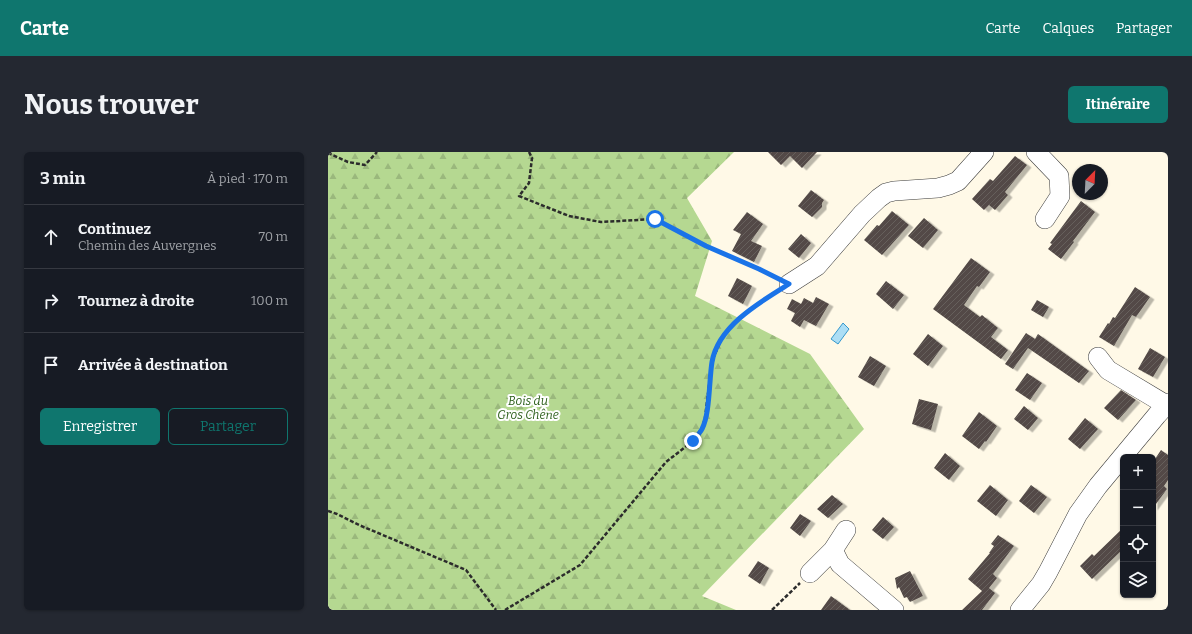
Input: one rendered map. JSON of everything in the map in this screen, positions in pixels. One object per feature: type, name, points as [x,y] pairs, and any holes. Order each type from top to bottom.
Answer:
[{"type":"street","points":[[789,284],[817,266],[862,214],[886,193],[894,191],[938,188],[949,185],[958,181],[984,152]]},
{"type":"street","points":[[1036,152],[1059,176],[1060,196],[1044,219]]},
{"type":"street","points":[[1020,610],[1041,584],[1078,514],[1098,486],[1167,404],[1108,370],[1098,357]]},
{"type":"street","points":[[810,573],[833,550],[846,530]]},
{"type":"street","points":[[833,550],[840,564],[894,610]]},
{"type":"path","points":[[328,153],[348,162],[365,165],[377,152]]},
{"type":"path","points":[[529,152],[532,158],[529,183],[519,196],[569,216],[601,222],[655,219],[706,246],[789,284]]},
{"type":"path","points":[[506,610],[580,565],[666,462],[693,441],[702,428],[706,418],[712,360],[722,338],[740,318],[760,302],[789,284]]},
{"type":"path","points":[[328,511],[466,570],[496,610]]},
{"type":"path","points":[[772,610],[810,573]]},
{"type":"green space","name":"Bois du Gros Chêne","points":[[328,152],[734,152],[687,198],[712,241],[695,296],[810,354],[864,429],[702,596],[736,610],[328,610]]},
{"type":"water","points":[[843,323],[849,329],[838,344],[831,339]]},
{"type":"building","points":[[768,152],[817,152],[802,168],[790,156],[781,165]]},
{"type":"building","points":[[1015,156],[1027,165],[1005,192],[1008,195],[995,210],[989,205],[984,210],[972,199],[990,179],[993,181]]},
{"type":"building","points":[[811,190],[824,200],[822,207],[812,217],[798,206]]},
{"type":"building","points":[[1081,201],[1095,212],[1061,259],[1048,249],[1052,244],[1050,243]]},
{"type":"building","points":[[892,211],[909,225],[882,255],[864,240]]},
{"type":"building","points":[[747,212],[763,224],[751,241],[762,246],[754,262],[732,251],[741,234],[733,230]]},
{"type":"building","points":[[924,218],[938,230],[923,248],[908,236]]},
{"type":"building","points":[[801,234],[811,243],[799,258],[788,249]]},
{"type":"building","points":[[971,258],[990,272],[979,287],[977,286],[964,305],[980,317],[982,315],[998,328],[991,337],[1008,350],[1001,359],[933,309]]},
{"type":"building","points":[[737,278],[752,286],[743,304],[728,296]]},
{"type":"building","points":[[886,281],[904,295],[893,309],[876,294]]},
{"type":"building","points":[[1135,287],[1150,297],[1136,317],[1132,315],[1114,346],[1099,337],[1113,317],[1115,318]]},
{"type":"building","points":[[816,297],[829,304],[816,326],[804,320],[800,327],[791,321],[795,313],[787,309],[792,299],[801,304],[804,298],[813,303]]},
{"type":"building","points":[[1037,300],[1049,307],[1043,317],[1031,310]]},
{"type":"building","points":[[1026,333],[1035,339],[1038,334],[1089,371],[1079,383],[1028,348],[1013,369],[1005,364]]},
{"type":"building","points":[[928,334],[943,346],[928,366],[913,354]]},
{"type":"building","points":[[1150,348],[1165,357],[1153,377],[1138,369]]},
{"type":"building","points":[[870,356],[886,366],[874,386],[858,377]]},
{"type":"building","points":[[1027,373],[1042,383],[1030,400],[1015,390]]},
{"type":"building","points":[[1121,390],[1136,400],[1118,420],[1104,408]]},
{"type":"building","points":[[919,399],[938,404],[931,430],[912,424]]},
{"type":"building","points":[[1024,406],[1038,418],[1028,430],[1014,419]]},
{"type":"building","points":[[979,412],[997,426],[979,449],[962,436]]},
{"type":"building","points":[[1085,418],[1098,429],[1080,449],[1068,439]]},
{"type":"building","points":[[1161,450],[1168,455],[1168,480],[1164,486],[1167,489],[1156,504],[1156,490],[1156,458]]},
{"type":"building","points":[[945,453],[960,466],[949,480],[934,468]]},
{"type":"building","points":[[990,485],[1008,500],[996,516],[977,501]]},
{"type":"building","points":[[1031,485],[1047,497],[1034,513],[1019,501]]},
{"type":"building","points":[[832,495],[843,504],[828,518],[817,509]]},
{"type":"building","points":[[800,514],[811,521],[800,536],[790,528]]},
{"type":"building","points":[[883,517],[894,527],[883,539],[872,530]]},
{"type":"building","points":[[1120,531],[1120,552],[1092,579],[1080,566],[1092,554],[1094,556]]},
{"type":"building","points":[[998,535],[1014,546],[993,574],[997,578],[989,588],[995,593],[982,610],[962,610],[982,591],[968,579],[990,553],[994,546],[991,544]]},
{"type":"building","points":[[758,561],[769,568],[760,584],[748,576]]},
{"type":"building","points":[[910,571],[923,596],[910,602],[907,597],[904,598],[899,587],[897,589],[895,578]]},
{"type":"building","points":[[831,596],[850,610],[821,610]]},
{"type":"route","points":[[655,219],[706,246],[789,284],[760,302],[740,318],[722,338],[712,360],[706,418],[702,428],[693,441]]}]
